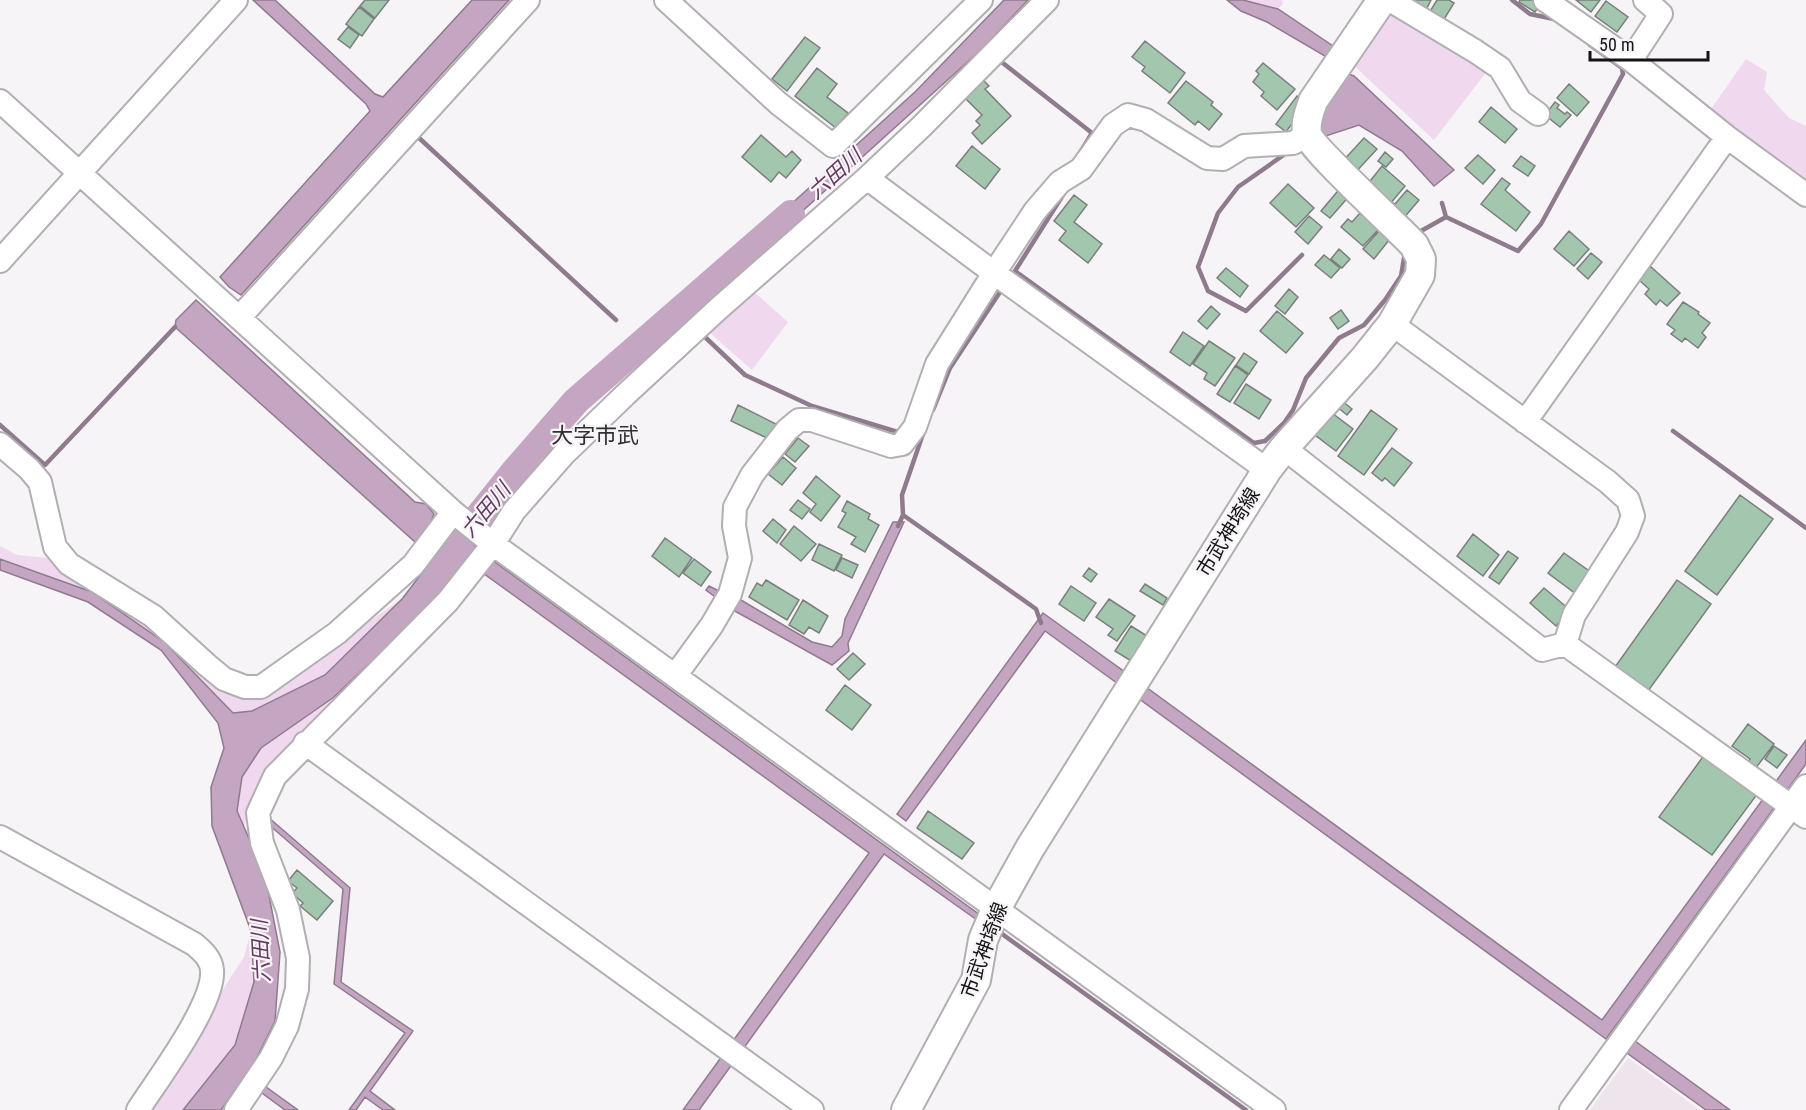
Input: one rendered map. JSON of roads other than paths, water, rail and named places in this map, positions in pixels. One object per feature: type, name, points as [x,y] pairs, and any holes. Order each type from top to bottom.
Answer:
[{"type":"main road","points":[[1308,135],[1307,120],[1313,101],[1382,0]]},
{"type":"main road","name":"市武神埼線","points":[[906,1110],[976,980],[983,940],[996,909],[1030,848],[1267,470],[1392,324],[1420,275],[1421,259],[1414,244],[1340,171],[1308,135]]},
{"type":"street","points":[[0,261],[236,0]]},
{"type":"street","points":[[239,318],[528,0]]},
{"type":"street","points":[[666,0],[778,103],[833,146],[981,0]]},
{"type":"street","points":[[236,1110],[271,1058],[287,1026],[297,989],[298,958],[288,910],[262,843],[258,813],[274,776],[448,601],[493,544],[514,512],[564,454],[625,394],[718,309],[867,178],[1047,0]]},
{"type":"street","points":[[1390,0],[1500,68],[1520,101],[1538,114]]},
{"type":"street","points":[[1545,0],[1631,60],[1727,137],[1806,195]]},
{"type":"street","points":[[1631,60],[1661,14],[1645,0]]},
{"type":"street","points":[[0,101],[453,512],[493,544],[1274,1110]]},
{"type":"street","points":[[675,676],[728,600],[741,558],[734,526],[735,507],[752,475],[787,430],[799,420],[813,420],[891,447],[902,444],[915,427],[937,364],[994,273],[1035,212],[1060,182],[1081,169],[1113,125],[1128,115],[1146,120],[1207,158],[1223,159],[1244,146],[1293,143],[1308,135]]},
{"type":"street","points":[[1525,422],[1727,137]]},
{"type":"street","points":[[867,178],[994,273],[1267,470]]},
{"type":"street","points":[[1392,324],[1608,482],[1628,500],[1633,516],[1627,532],[1574,615],[1565,644]]},
{"type":"street","points":[[1284,448],[1542,650],[1565,644]]},
{"type":"street","points":[[3,454],[29,469],[40,482],[55,547],[69,564],[153,616],[215,672],[224,679],[244,687],[261,687],[337,633],[413,565],[453,512]]},
{"type":"street","points":[[1565,644],[1794,809]]},
{"type":"street","points":[[306,743],[812,1110]]},
{"type":"street","points":[[1571,1110],[1794,809],[1806,786]]},
{"type":"street","points":[[0,837],[194,944],[208,956],[212,970],[208,990],[192,1028],[138,1110]]},
{"type":"water","points":[[253,0],[275,0],[375,94],[383,97],[472,0],[509,0],[241,295],[220,277],[370,111],[366,104]]},
{"type":"water","points":[[1004,0],[1028,0],[983,48],[767,243],[756,236],[916,91]]},
{"type":"water","points":[[1227,0],[1243,0],[1278,9],[1336,48],[1330,59],[1267,22],[1241,11]]},
{"type":"water","points":[[1346,73],[1354,76],[1454,170],[1434,186],[1402,151],[1359,125],[1326,136],[1320,129],[1318,119]]},
{"type":"water","points":[[196,300],[415,502],[426,504],[434,514],[427,531],[415,542],[175,327],[176,320]]},
{"type":"water","points":[[893,522],[904,522],[848,643],[849,651],[832,665],[733,610],[706,590],[709,586],[741,600],[812,642],[832,647],[842,636],[845,619]]},
{"type":"water","points":[[455,530],[476,547],[427,608],[334,697],[261,748],[242,777],[237,811],[265,875],[280,952],[275,1021],[255,1061],[221,1110],[183,1110],[235,1045],[254,982],[251,931],[212,826],[211,787],[224,748],[218,723],[161,650],[88,602],[0,570],[0,559],[92,592],[164,642],[233,713],[252,711],[325,675],[402,599]]},
{"type":"water","points":[[492,560],[980,915],[977,920],[884,854],[699,1110],[683,1110],[869,853],[483,573]]},
{"type":"water","points":[[1043,613],[1129,675],[1121,686],[1045,631],[906,821],[897,814]]},
{"type":"water","points":[[1146,687],[1602,1020],[1806,740],[1806,764],[1606,1039],[1138,698]]},
{"type":"water","points":[[268,817],[350,888],[341,982],[413,1031],[370,1091],[395,1110],[383,1110],[365,1097],[356,1110],[349,1110],[405,1033],[334,984],[343,889],[268,824]]},
{"type":"water","points":[[1635,1041],[1730,1110],[1706,1110],[1627,1053]]},
{"type":"water","points":[[262,1084],[298,1110],[285,1110],[258,1090]]},
{"type":"waterway","points":[[1512,0],[1530,14],[1554,19]]},
{"type":"waterway","points":[[1421,231],[1446,217],[1518,251],[1541,224],[1623,74],[1622,68],[1590,45]]},
{"type":"waterway","points":[[999,60],[1092,133],[1081,151]]},
{"type":"waterway","points":[[418,137],[616,320]]},
{"type":"waterway","points":[[1285,154],[1238,187],[1218,213],[1198,267],[1208,291],[1246,311],[1302,255]]},
{"type":"waterway","points":[[1063,195],[1015,271],[1254,443],[1265,441],[1284,423],[1293,410],[1306,378],[1339,338],[1364,325],[1385,300],[1401,276],[1405,252]]},
{"type":"waterway","points":[[1442,203],[1446,217]]},
{"type":"waterway","name":"六田川","points":[[439,566],[515,471],[576,401],[791,214]]},
{"type":"waterway","points":[[933,410],[950,368],[1002,289]]},
{"type":"waterway","points":[[0,425],[45,465],[175,327]]},
{"type":"waterway","points":[[706,338],[745,375],[812,406],[901,433]]},
{"type":"waterway","points":[[898,526],[903,515],[902,495],[924,431]]},
{"type":"waterway","points":[[1673,431],[1806,528]]},
{"type":"waterway","points":[[903,515],[1036,609],[1041,623]]},
{"type":"waterway","points":[[998,931],[1246,1110]]},
{"type":"district","name":"大字市武","points":[[595,435]]}]
